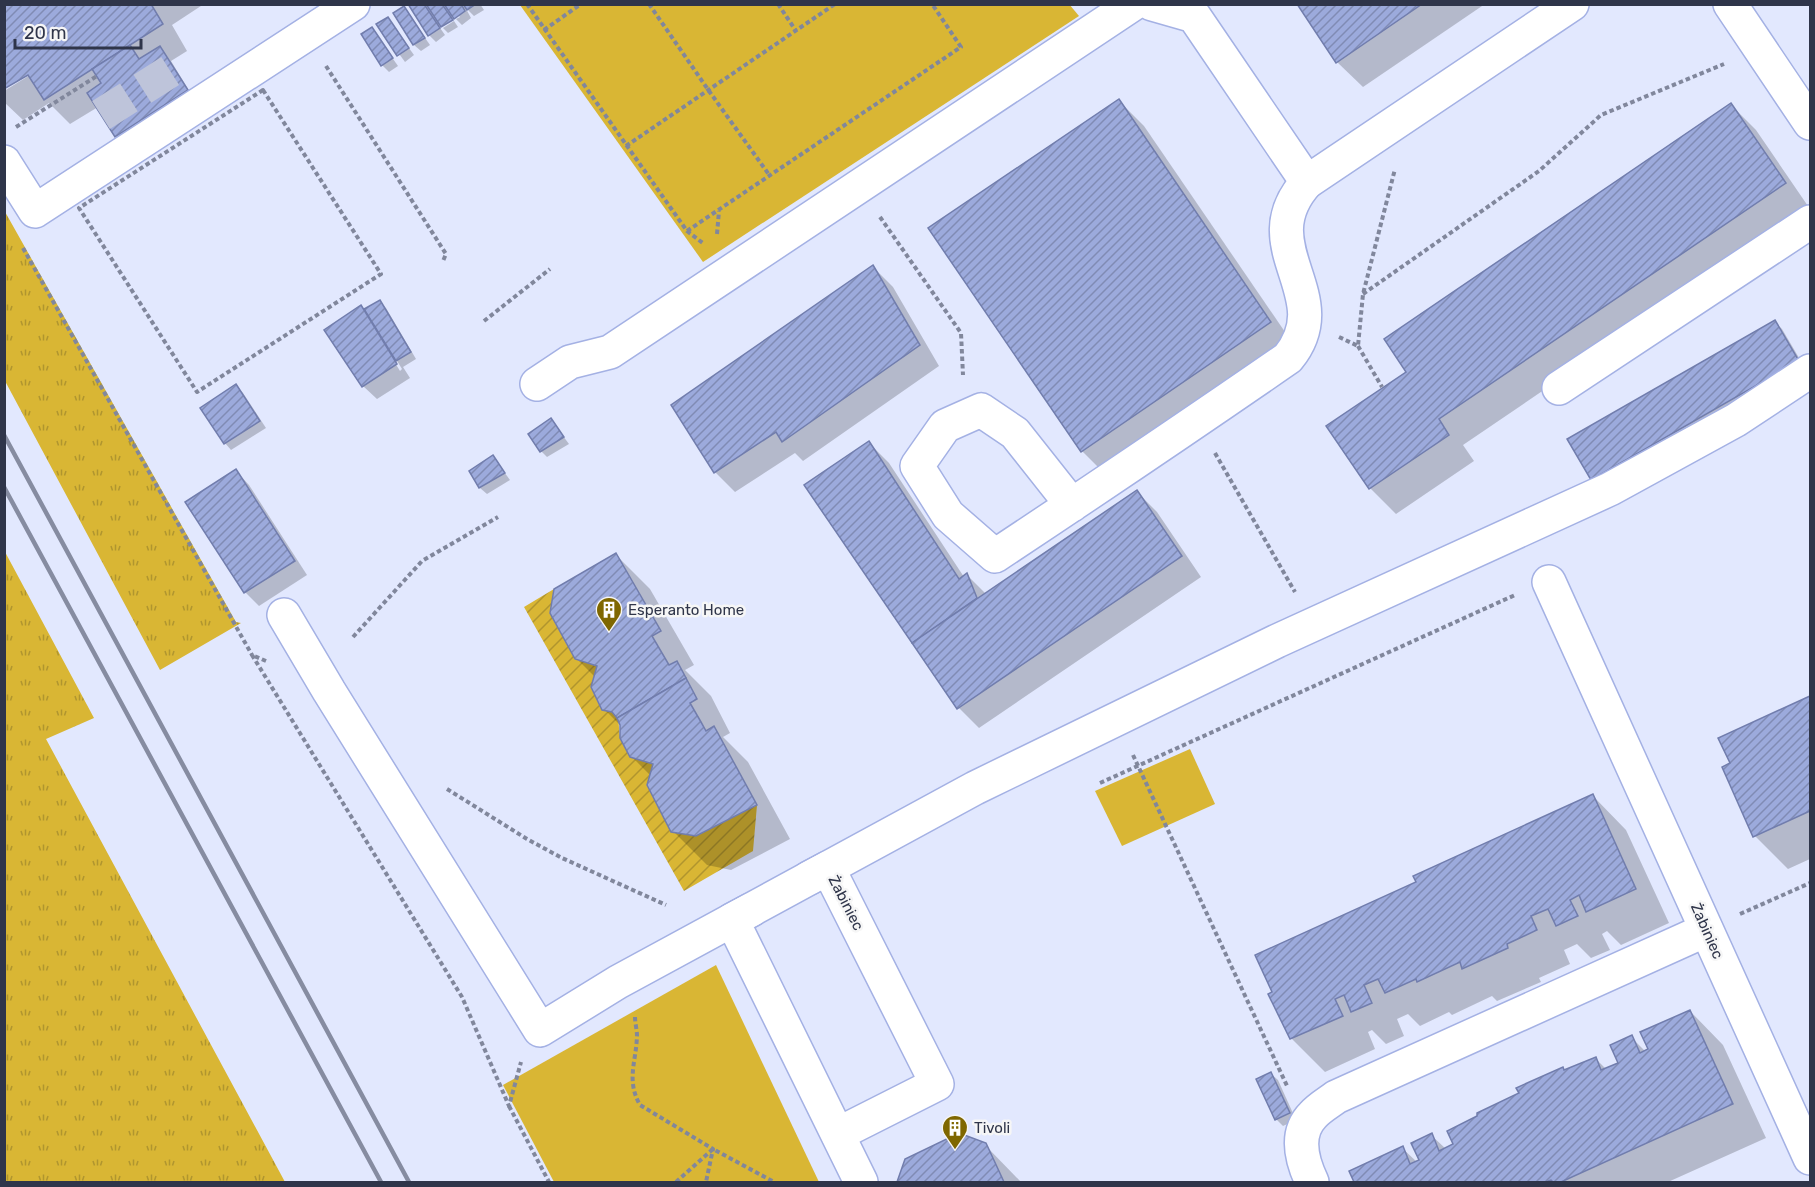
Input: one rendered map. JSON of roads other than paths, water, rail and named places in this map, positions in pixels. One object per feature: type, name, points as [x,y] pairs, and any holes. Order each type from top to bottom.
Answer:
[{"type":"street","points":[[6,147],[35,211],[353,4]]},
{"type":"street","points":[[537,384],[570,362],[610,352],[1133,4]]},
{"type":"street","points":[[1152,4],[1194,16],[1307,182]]},
{"type":"street","points":[[1072,505],[1015,433],[981,410],[945,426],[917,466],[948,515],[995,556],[1072,505],[1197,422],[1288,358],[1298,346],[1302,336],[1305,308],[1288,252],[1287,217],[1292,202],[1307,182],[1572,4]]},
{"type":"street","points":[[1730,4],[1810,123]]},
{"type":"street","points":[[1559,388],[1810,222]]},
{"type":"street","points":[[284,615],[540,1030],[618,982],[975,788],[1314,624],[1610,489],[1736,420],[1810,371]]},
{"type":"street","name":"Żabiniec","points":[[1549,582],[1810,1158]]},
{"type":"street","name":"Żabiniec","points":[[828,868],[937,1084],[838,1134]]},
{"type":"street","points":[[732,920],[861,1182]]},
{"type":"street","points":[[1312,1182],[1303,1163],[1301,1137],[1311,1116],[1336,1097],[1706,930]]},
{"type":"tunnel","points":[[101,115],[175,68]]},
{"type":"railway","points":[[4,435],[409,1182]]},
{"type":"railway","points":[[4,487],[381,1182]]},
{"type":"place","name":"Esperanto Home","points":[[609,633]]},
{"type":"place","name":"Tivoli","points":[[955,1151]]}]
